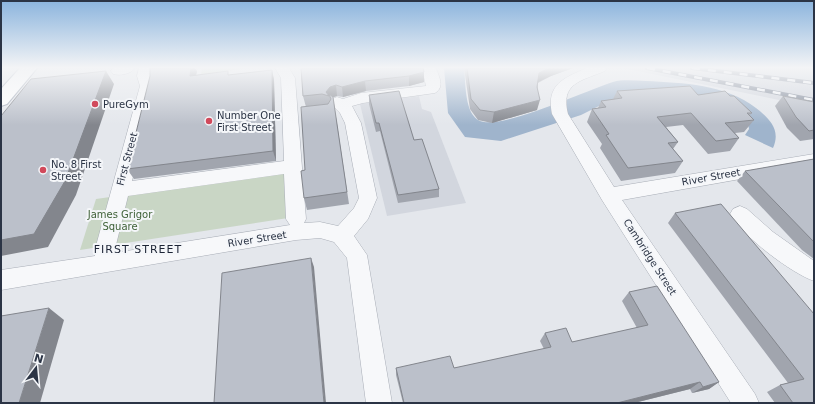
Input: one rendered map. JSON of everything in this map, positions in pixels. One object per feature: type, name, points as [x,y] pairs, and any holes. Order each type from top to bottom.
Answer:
[{"type":"main road","points":[[1,100],[13,87]]},
{"type":"street","name":"First Street","points":[[104,252],[147,87]]},
{"type":"street","points":[[290,87],[297,114],[293,166],[296,219]]},
{"type":"street","points":[[379,403],[357,255],[341,235],[360,217],[367,207],[368,198],[353,123],[346,110],[338,104],[361,98],[431,89],[432,87]]},
{"type":"street","name":"Cambridge Street","points":[[564,87],[558,93],[560,111],[609,195],[746,403]]},
{"type":"street","name":"River Street","points":[[609,195],[814,160]]},
{"type":"street","points":[[119,190],[293,166]]},
{"type":"street","points":[[740,214],[753,228],[773,245],[814,272]]},
{"type":"street","name":"River Street","points":[[1,280],[296,232],[320,230],[341,235]]},
{"type":"shaded area","points":[[715,87],[814,87],[814,107]]},
{"type":"shaded area","points":[[419,96],[422,109],[431,112],[466,203],[387,216],[360,104]]},
{"type":"green space","name":"James Grigor Square","points":[[285,172],[288,218],[80,250],[96,199]]},
{"type":"water","points":[[446,87],[466,87],[468,105],[471,112],[480,121],[491,122],[525,115],[599,87],[707,87],[731,94],[756,108],[766,116],[773,125],[776,136],[773,148],[745,135],[749,129],[748,124],[621,95],[581,115],[501,141],[465,137],[448,113]]},
{"type":"building","name":"No. 8 First Street","points":[[25,87],[100,87],[65,181],[34,234],[1,240],[1,116]]},
{"type":"building","name":"Number One First Street","points":[[147,87],[272,87],[273,151],[127,169]]},
{"type":"building","points":[[302,87],[330,87],[326,92],[329,96],[322,94],[303,96]]},
{"type":"building","points":[[469,87],[537,87],[540,100],[494,112],[480,110],[471,99]]},
{"type":"building","points":[[691,87],[698,95],[725,91],[730,96],[734,96],[752,113],[747,113],[754,120],[725,123],[739,138],[716,141],[691,113],[657,117],[678,142],[668,143],[683,161],[628,168],[606,135],[609,134],[592,109],[606,107],[601,101],[622,98],[617,91]]},
{"type":"building","points":[[399,91],[414,140],[422,139],[439,189],[398,195],[379,123],[376,123],[369,95]]},
{"type":"building","points":[[329,94],[333,97],[347,192],[304,198],[301,171],[305,170],[301,107],[328,104],[331,99]]},
{"type":"building","points":[[783,96],[814,102],[814,130],[809,131],[796,117]]},
{"type":"building","points":[[814,159],[814,242],[745,171]]},
{"type":"building","points":[[721,204],[814,314],[814,403],[793,403],[780,385],[804,379],[675,213]]},
{"type":"building","points":[[311,258],[324,403],[214,403],[222,273]]},
{"type":"building","points":[[657,286],[719,382],[703,387],[700,382],[617,403],[404,403],[396,368],[450,356],[454,368],[551,347],[545,333],[566,328],[572,342],[648,325],[629,292]]},
{"type":"building","points":[[49,308],[19,403],[1,403],[1,316]]},
{"type":"railway","points":[[745,87],[814,100]]},
{"type":"place","name":"PureGym","points":[[95,104]]},
{"type":"place","name":"Number One First Street","points":[[209,121]]},
{"type":"place","name":"No. 8 First Street","points":[[43,170]]},
{"type":"district","name":"FIRST STREET","points":[[138,249]]}]
